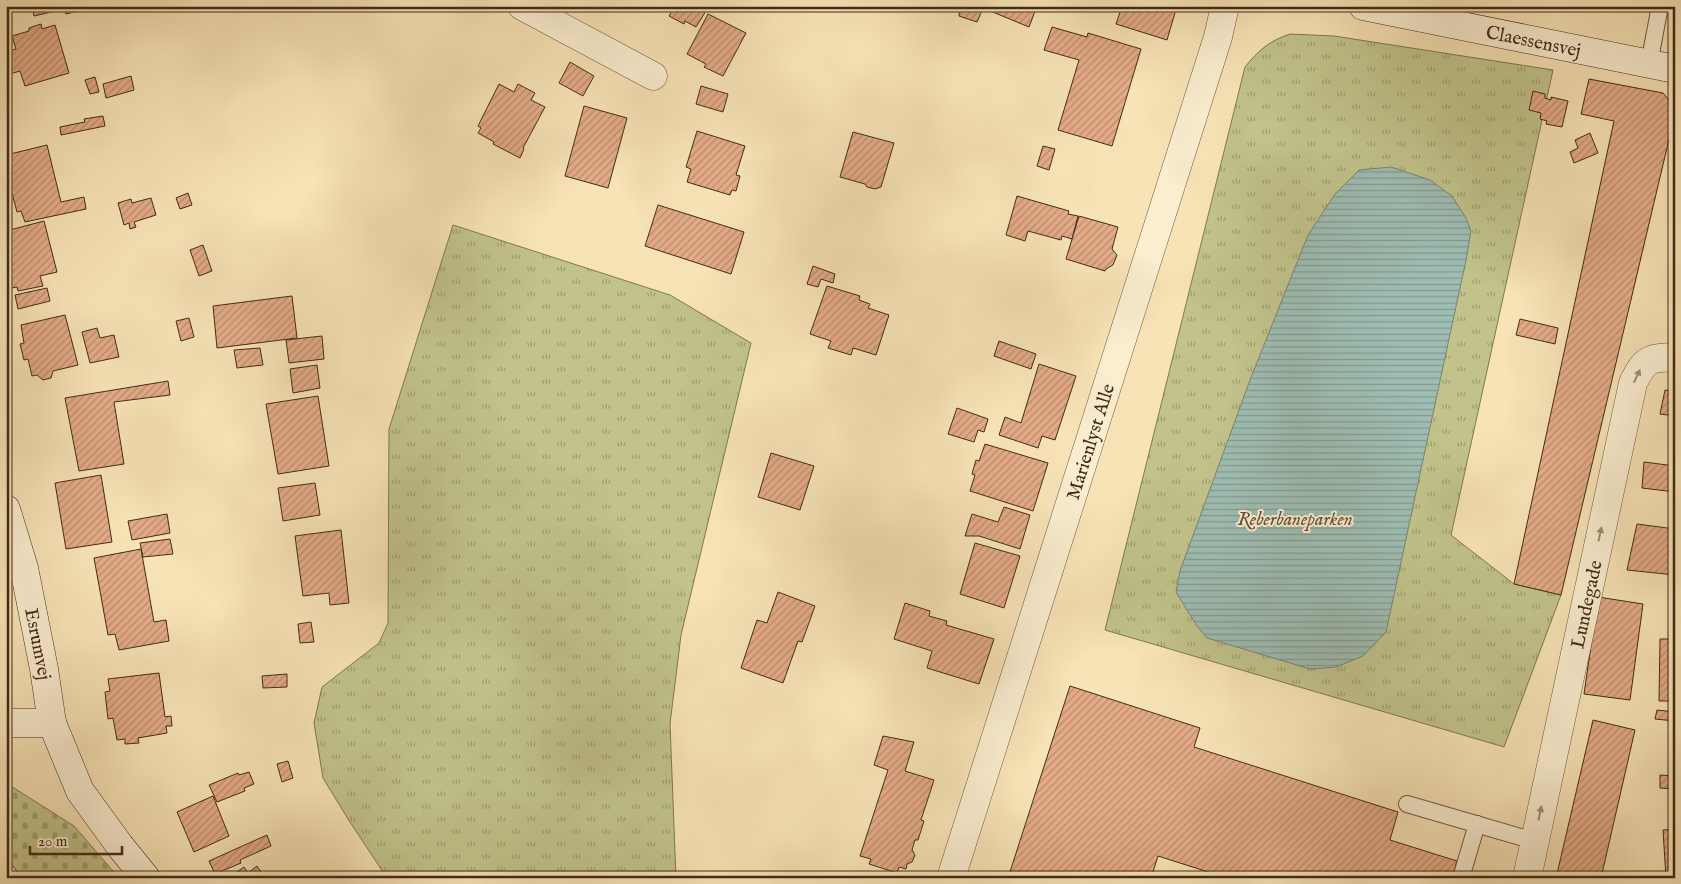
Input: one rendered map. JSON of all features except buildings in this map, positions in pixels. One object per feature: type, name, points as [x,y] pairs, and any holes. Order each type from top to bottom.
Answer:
[{"type":"street","points":[[522,6],[653,76]]},
{"type":"street","name":"Marienlyst Alle","points":[[951,878],[1218,37],[1225,6]]},
{"type":"street","name":"Claessensvej","points":[[1362,6],[1662,66]]},
{"type":"street","name":"Lundegade","points":[[1526,878],[1633,383],[1642,365],[1656,358],[1675,357]]},
{"type":"street","name":"Esrumvej","points":[[6,509],[24,568],[44,669],[52,722],[80,791],[146,878]]},
{"type":"street","points":[[6,723],[52,722]]},
{"type":"lane","points":[[1660,6],[1662,66]]},
{"type":"lane","points":[[1407,804],[1534,841]]},
{"type":"lane","points":[[1461,878],[1477,824]]},
{"type":"lane","points":[[6,871],[11,878]]},
{"type":"green space","name":"Reberbaneparken","points":[[1290,34],[1334,36],[1553,70],[1451,535],[1514,584],[1561,595],[1504,747],[1105,630],[1245,67],[1265,47]]},
{"type":"green space","points":[[453,225],[670,295],[751,343],[681,635],[670,724],[676,878],[387,878],[323,778],[314,723],[322,687],[379,643],[388,623],[389,429]]},
{"type":"green space","points":[[6,783],[74,826],[119,878],[6,878]]},
{"type":"water","points":[[1391,167],[1430,180],[1452,196],[1466,218],[1471,231],[1386,632],[1363,656],[1336,667],[1310,669],[1207,638],[1197,626],[1176,592],[1180,571],[1250,380],[1308,235],[1335,194],[1359,170]]}]
